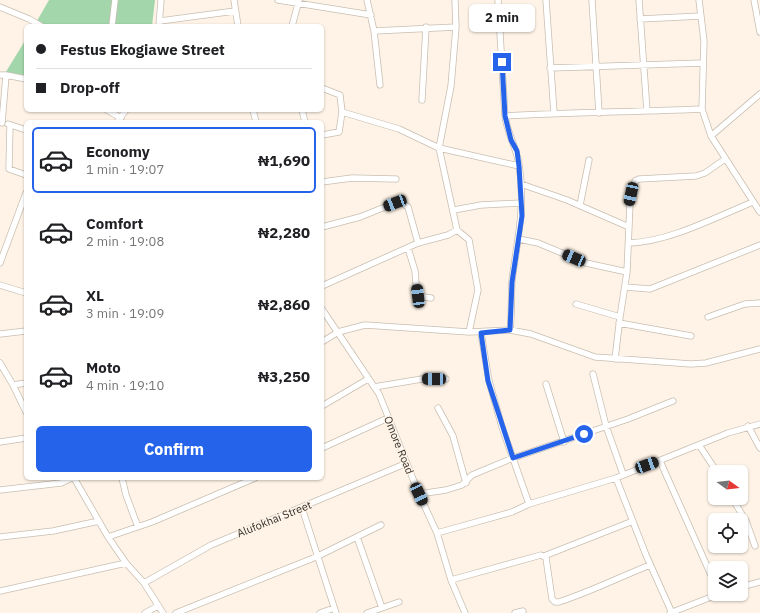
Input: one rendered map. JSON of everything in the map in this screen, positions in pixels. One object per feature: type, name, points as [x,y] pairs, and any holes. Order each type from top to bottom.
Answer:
[{"type":"street","points":[[112,24],[115,0]]},
{"type":"street","points":[[161,0],[160,23],[236,11]]},
{"type":"street","points":[[234,0],[238,24]]},
{"type":"street","points":[[278,0],[299,1],[371,15]]},
{"type":"street","points":[[367,0],[374,31],[380,85]]},
{"type":"street","points":[[455,0],[456,26],[451,86],[439,148],[454,210],[457,230],[469,240],[478,290],[469,332]]},
{"type":"street","points":[[498,0],[505,116],[511,140],[517,151],[521,184],[522,216],[512,282],[510,330]]},
{"type":"street","points":[[546,0],[554,113]]},
{"type":"street","points":[[592,0],[599,113]]},
{"type":"street","points":[[639,0],[647,111]]},
{"type":"street","points":[[698,0],[704,41],[702,110],[711,136],[760,212]]},
{"type":"street","points":[[754,0],[760,32]]},
{"type":"street","points":[[293,24],[299,1]]},
{"type":"street","points":[[0,7],[30,19],[38,24]]},
{"type":"street","points":[[640,19],[701,16]]},
{"type":"street","points":[[374,31],[456,26]]},
{"type":"street","points":[[422,100],[426,27]]},
{"type":"street","points":[[550,68],[703,63]]},
{"type":"street","points":[[24,79],[3,75],[1,122],[24,129]]},
{"type":"street","points":[[324,89],[340,95],[342,112],[340,132],[324,135]]},
{"type":"street","points":[[711,136],[760,94]]},
{"type":"street","points":[[505,116],[554,113],[702,110]]},
{"type":"street","points":[[109,112],[119,120]]},
{"type":"street","points":[[342,112],[399,129],[439,148],[519,166]]},
{"type":"street","points":[[10,125],[9,168],[12,171],[24,174]]},
{"type":"street","points":[[615,359],[619,320],[627,272],[630,203],[634,181],[639,179],[696,176],[705,173],[725,159]]},
{"type":"street","points":[[580,205],[590,160]]},
{"type":"street","points":[[324,182],[352,178],[396,179]]},
{"type":"street","points":[[521,184],[580,205],[629,227]]},
{"type":"street","points":[[0,263],[24,198]]},
{"type":"street","points":[[628,243],[645,242],[680,232],[754,204],[760,200]]},
{"type":"street","points":[[324,226],[360,217],[395,203],[402,203],[408,207],[418,243]]},
{"type":"street","points":[[454,210],[481,205],[521,203]]},
{"type":"street","points":[[324,285],[418,243],[448,235],[457,230]]},
{"type":"street","points":[[519,239],[538,243],[586,263],[627,272]]},
{"type":"street","points":[[625,287],[650,289],[760,245]]},
{"type":"street","points":[[408,248],[415,271],[418,296],[431,298]]},
{"type":"street","points":[[0,285],[24,292]]},
{"type":"street","points":[[708,317],[745,304],[760,303]]},
{"type":"street","points":[[576,304],[619,320],[691,336]]},
{"type":"street","name":"Omore Road","points":[[324,312],[379,394],[419,494],[437,533],[452,580],[465,613]]},
{"type":"street","points":[[324,341],[338,332],[365,325],[481,333],[510,330],[531,334],[595,357],[615,359],[706,363],[760,349]]},
{"type":"street","points":[[0,334],[24,331]]},
{"type":"street","points":[[481,333],[488,381],[529,504]]},
{"type":"street","points":[[0,362],[14,384],[24,407]]},
{"type":"street","points":[[593,374],[606,426],[623,474]]},
{"type":"street","points":[[324,405],[368,379]]},
{"type":"street","points":[[374,388],[422,379],[446,379]]},
{"type":"street","points":[[14,384],[24,384]]},
{"type":"street","points":[[546,384],[564,442]]},
{"type":"street","points":[[419,494],[446,490],[466,483],[472,476],[513,458],[564,442],[672,401]]},
{"type":"street","points":[[438,408],[453,436],[466,483]]},
{"type":"street","points":[[324,447],[388,418]]},
{"type":"street","points":[[437,533],[512,512],[529,504],[616,478],[748,426],[760,424]]},
{"type":"street","points":[[748,426],[760,448]]},
{"type":"street","points":[[0,442],[24,438]]},
{"type":"street","points":[[699,445],[712,465]]},
{"type":"street","points":[[660,460],[708,568]]},
{"type":"street","name":"Alufokhai Street","points":[[144,582],[211,546],[270,520],[302,508],[360,481],[407,463]]},
{"type":"street","points":[[616,478],[650,565],[671,613],[708,598]]},
{"type":"street","points":[[0,490],[62,483],[69,480]]},
{"type":"street","points":[[74,480],[108,537],[126,563],[144,582],[163,613]]},
{"type":"street","points":[[122,480],[126,495],[138,527]]},
{"type":"street","points":[[108,537],[138,527],[250,480]]},
{"type":"street","points":[[736,505],[746,521],[755,546]]},
{"type":"street","points":[[302,508],[316,557],[335,611],[320,613]]},
{"type":"street","points":[[0,537],[53,531],[99,521]]},
{"type":"street","points":[[452,580],[519,560],[535,556],[544,556],[633,521]]},
{"type":"street","points":[[176,613],[316,557],[381,525]]},
{"type":"street","points":[[357,537],[382,608]]},
{"type":"street","points":[[544,556],[546,558],[552,599],[555,602],[592,591],[615,579],[650,565]]},
{"type":"street","points":[[0,592],[126,563]]},
{"type":"street","points":[[748,586],[760,582]]},
{"type":"street","points":[[367,613],[398,602]]},
{"type":"street","points":[[145,613],[158,606]]},
{"type":"street","points":[[515,613],[523,610]]},
{"type":"green space","points":[[49,0],[155,0],[152,24],[35,24]]},
{"type":"green space","points":[[24,42],[24,79],[4,75]]},
{"type":"route","points":[[502,62],[506,127],[517,151],[521,184],[522,216],[512,282],[510,330],[481,333],[488,381],[513,458],[584,434]]}]
